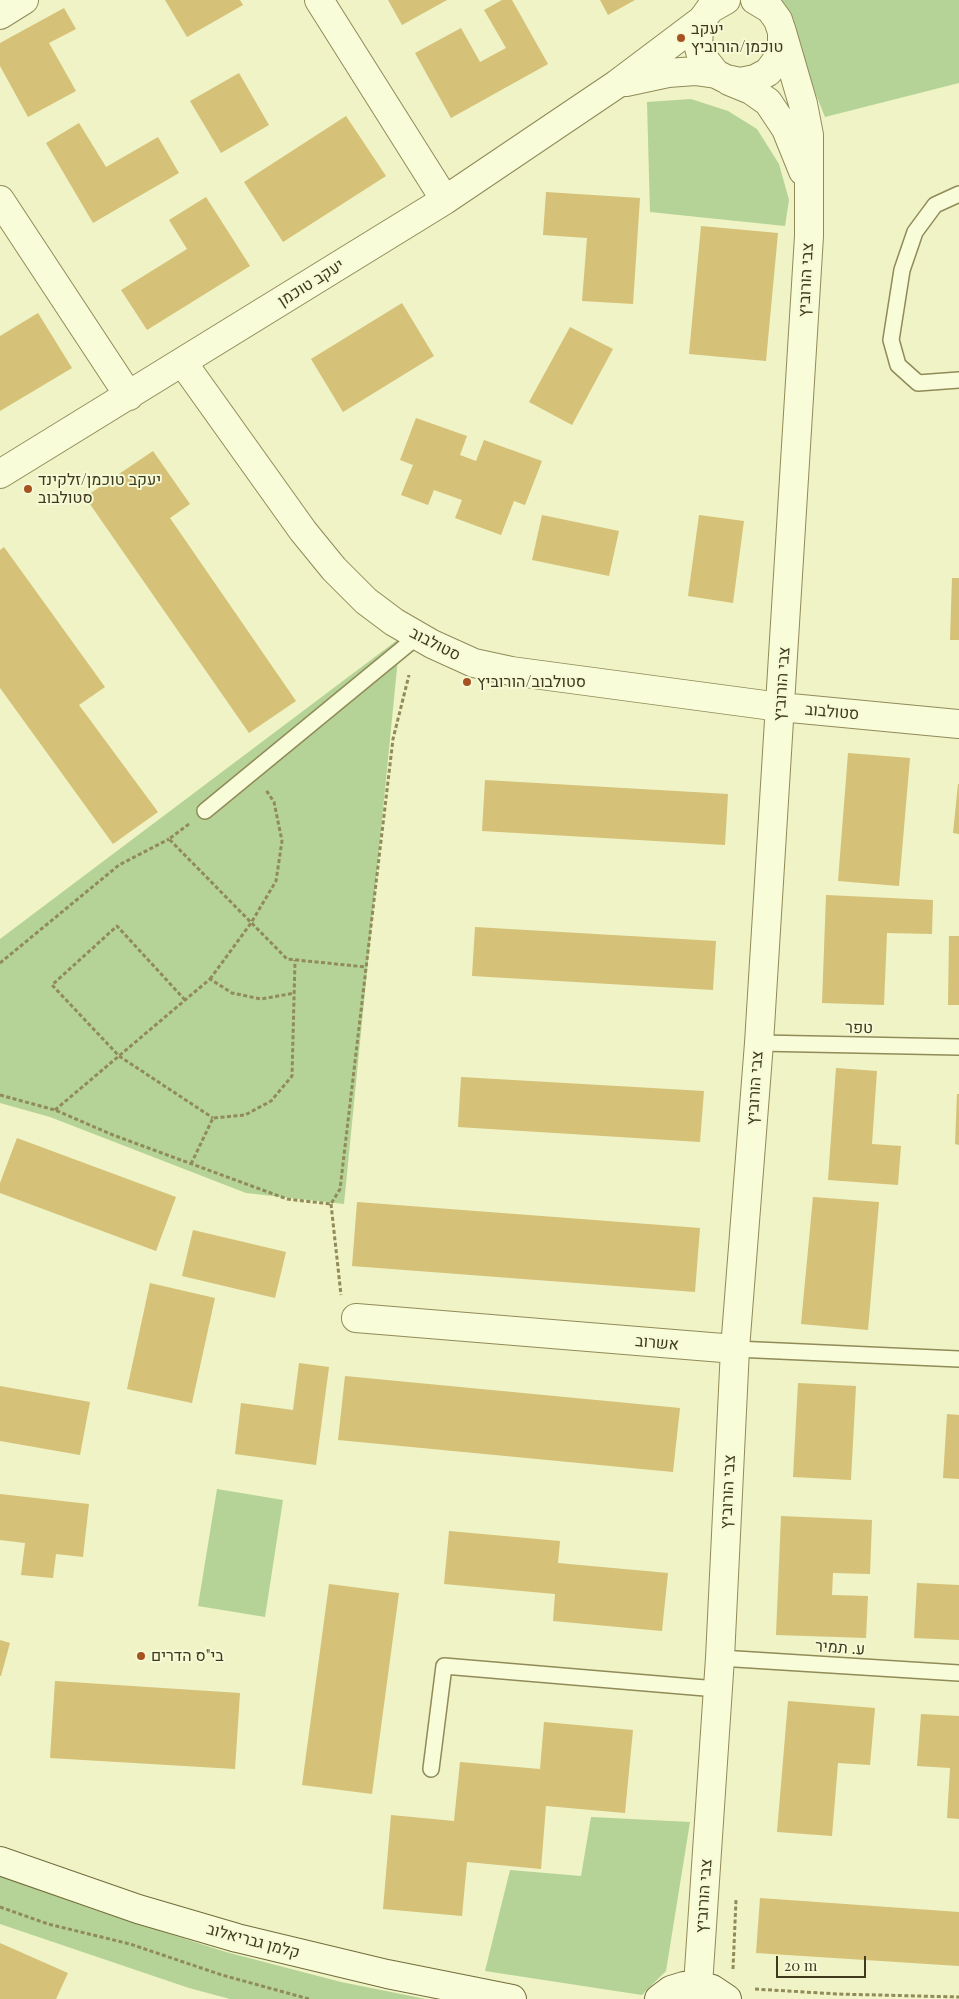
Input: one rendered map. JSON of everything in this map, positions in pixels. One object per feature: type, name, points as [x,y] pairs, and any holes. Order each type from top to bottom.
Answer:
[{"type":"street","points":[[0,15],[24,0]]},
{"type":"street","points":[[319,0],[445,200]]},
{"type":"street","name":"יעקב טוכמן","points":[[0,474],[445,200],[617,84],[702,20],[710,10],[726,0]]},
{"type":"street","name":"צבי הורוביץ","points":[[698,1985],[720,1658],[735,1349],[759,1043],[810,191],[809,136],[782,32],[778,20],[770,9],[755,0]]},
{"type":"street","points":[[702,20],[698,31],[700,50],[707,66],[721,77],[748,80],[768,72],[777,60],[782,47],[782,32]]},
{"type":"street","name":"יעקב טוכמן","points":[[617,84],[668,73],[695,71],[721,77]]},
{"type":"street","name":"צבי הורוביץ","points":[[721,77],[751,90],[768,102],[786,130],[810,191]]},
{"type":"street","points":[[0,200],[129,396]]},
{"type":"street","name":"סטולבוב","points":[[183,363],[303,531],[334,569],[366,601],[425,640],[474,663],[511,671],[780,707],[959,724]]},
{"type":"street","name":"אשרוב","points":[[356,1318],[735,1349]]},
{"type":"street","name":"קלמן גבריאלוב","points":[[0,1861],[138,1909],[237,1938],[387,1974],[512,1999]]},
{"type":"street","points":[[659,1999],[671,1990],[684,1986],[698,1985],[739,1994]]},
{"type":"lane","points":[[959,194],[935,205],[915,232],[902,270],[891,340],[898,365],[918,383],[959,380]]},
{"type":"lane","points":[[205,811],[253,771],[425,640]]},
{"type":"lane","name":"טפר","points":[[759,1043],[959,1047]]},
{"type":"lane","name":"אשרוב","points":[[735,1349],[959,1359]]},
{"type":"lane","name":"ע. תמיר","points":[[720,1658],[959,1673]]},
{"type":"lane","points":[[431,1769],[444,1666],[717,1689]]},
{"type":"path","points":[[356,1318],[341,1296],[331,1204],[340,1189],[393,738],[409,673],[425,640]]},
{"type":"path","points":[[55,1110],[210,979],[251,923],[276,881],[282,841],[274,802],[253,771]]},
{"type":"path","points":[[0,963],[119,865],[169,839],[205,811]]},
{"type":"path","points":[[169,839],[287,959],[366,967]]},
{"type":"path","points":[[185,1000],[118,926],[52,985],[119,1056],[213,1118],[245,1115],[271,1101],[292,1076],[295,960]]},
{"type":"path","points":[[210,979],[232,993],[261,999],[295,994]]},
{"type":"path","points":[[0,1096],[55,1110],[287,1199],[331,1204]]},
{"type":"path","points":[[192,1164],[213,1118]]},
{"type":"path","points":[[0,1907],[48,1924],[130,1944],[222,1976],[308,1999]]},
{"type":"path","points":[[739,1994],[959,1997]]},
{"type":"green space","points":[[771,0],[959,0],[959,83],[825,117],[791,32]]},
{"type":"green space","points":[[691,99],[728,111],[757,129],[779,164],[789,200],[785,226],[650,212],[647,102]]},
{"type":"green space","points":[[400,638],[344,1204],[246,1193],[50,1117],[0,1103],[0,939]]},
{"type":"green space","points":[[217,1489],[283,1500],[265,1617],[198,1606]]},
{"type":"green space","points":[[591,1817],[690,1822],[666,1971],[642,1995],[485,1971],[510,1870],[581,1876]]},
{"type":"green space","points":[[0,1876],[95,1910],[226,1952],[341,1982],[426,1999],[230,1999],[189,1988],[0,1924]]},
{"type":"building","points":[[165,0],[240,0],[243,5],[187,37]]},
{"type":"building","points":[[388,0],[447,0],[402,25]]},
{"type":"building","points":[[502,0],[512,0],[548,64],[451,118],[415,53],[461,28],[480,62],[506,48],[484,10]]},
{"type":"building","points":[[600,0],[635,0],[608,15]]},
{"type":"building","points":[[64,8],[76,29],[49,43],[76,91],[28,117],[0,66],[0,43]]},
{"type":"building","points":[[239,73],[269,125],[221,153],[190,101]]},
{"type":"building","points":[[346,116],[386,176],[283,242],[244,182]]},
{"type":"building","points":[[79,123],[106,167],[158,137],[179,173],[93,223],[46,143]]},
{"type":"building","points":[[546,192],[640,198],[633,304],[582,301],[587,238],[543,235]]},
{"type":"building","points":[[206,197],[250,266],[147,330],[121,290],[187,249],[169,220]]},
{"type":"building","points":[[701,226],[778,233],[766,361],[689,354]]},
{"type":"building","points":[[402,303],[434,356],[343,412],[311,359]]},
{"type":"building","points":[[38,313],[72,368],[0,411],[0,336]]},
{"type":"building","points":[[570,327],[613,349],[572,425],[529,402]]},
{"type":"building","points":[[416,418],[467,436],[460,455],[476,461],[484,440],[542,461],[525,505],[514,501],[501,535],[455,518],[462,500],[434,490],[428,505],[401,495],[413,465],[400,460]]},
{"type":"building","points":[[153,451],[190,504],[170,518],[296,701],[249,733],[85,497]]},
{"type":"building","points":[[542,515],[619,531],[609,576],[532,560]]},
{"type":"building","points":[[699,515],[744,521],[733,603],[688,596]]},
{"type":"building","points":[[4,547],[105,687],[79,705],[158,812],[113,844],[0,688],[0,550]]},
{"type":"building","points":[[952,578],[959,578],[959,640],[950,640]]},
{"type":"building","points":[[848,753],[910,758],[899,886],[838,881]]},
{"type":"building","points":[[485,780],[728,794],[725,845],[482,831]]},
{"type":"building","points":[[959,784],[959,834],[953,833]]},
{"type":"building","points":[[826,895],[933,900],[932,934],[887,933],[884,1005],[822,1003]]},
{"type":"building","points":[[475,927],[716,941],[713,990],[472,976]]},
{"type":"building","points":[[949,936],[959,936],[959,1005],[948,1005]]},
{"type":"building","points":[[836,1068],[877,1071],[872,1144],[901,1146],[898,1185],[828,1180]]},
{"type":"building","points":[[461,1077],[704,1091],[700,1142],[458,1127]]},
{"type":"building","points":[[957,1094],[959,1094],[959,1145],[955,1144]]},
{"type":"building","points":[[17,1138],[176,1197],[156,1251],[0,1193],[0,1183]]},
{"type":"building","points":[[813,1197],[879,1202],[868,1330],[801,1324]]},
{"type":"building","points":[[357,1202],[700,1228],[695,1292],[352,1266]]},
{"type":"building","points":[[193,1230],[286,1252],[275,1298],[182,1276]]},
{"type":"building","points":[[150,1283],[215,1298],[192,1403],[127,1389]]},
{"type":"building","points":[[299,1363],[329,1367],[316,1465],[235,1454],[241,1403],[293,1410]]},
{"type":"building","points":[[345,1376],[680,1408],[673,1472],[338,1440]]},
{"type":"building","points":[[798,1383],[856,1386],[851,1480],[793,1477]]},
{"type":"building","points":[[0,1386],[90,1402],[80,1455],[0,1441]]},
{"type":"building","points":[[947,1414],[959,1415],[959,1479],[943,1478]]},
{"type":"building","points":[[0,1494],[89,1504],[83,1557],[56,1554],[53,1578],[21,1575],[25,1543],[0,1540]]},
{"type":"building","points":[[781,1516],[872,1520],[870,1574],[833,1573],[832,1595],[868,1596],[866,1638],[776,1635]]},
{"type":"building","points":[[449,1531],[560,1541],[558,1563],[668,1573],[662,1631],[553,1621],[555,1594],[444,1584]]},
{"type":"building","points":[[917,1583],[959,1585],[959,1640],[914,1638]]},
{"type":"building","points":[[329,1584],[399,1593],[372,1794],[302,1785]]},
{"type":"building","points":[[0,1640],[10,1643],[1,1676],[0,1676]]},
{"type":"building","points":[[55,1681],[240,1693],[235,1769],[50,1758]]},
{"type":"building","points":[[788,1701],[875,1708],[870,1765],[838,1763],[832,1836],[777,1832]]},
{"type":"building","points":[[921,1714],[959,1716],[959,1819],[947,1818],[950,1768],[917,1766]]},
{"type":"building","points":[[544,1722],[633,1730],[625,1813],[546,1806],[541,1869],[467,1862],[462,1916],[383,1909],[391,1815],[454,1821],[460,1762],[540,1769]]},
{"type":"building","points":[[760,1898],[959,1912],[959,1966],[756,1953]]},
{"type":"building","points":[[0,1943],[68,1973],[56,1999],[0,1999]]},
{"type":"place","name":"יעקב טוכמן/הורוביץ","points":[[681,38]]},
{"type":"place","name":"יעקב טוכמן/זלקינד סטולבוב","points":[[28,489]]},
{"type":"place","name":"סטולבוב/הורוביץ","points":[[467,682]]},
{"type":"place","name":"בי\"ס הדרים","points":[[141,1656]]}]
